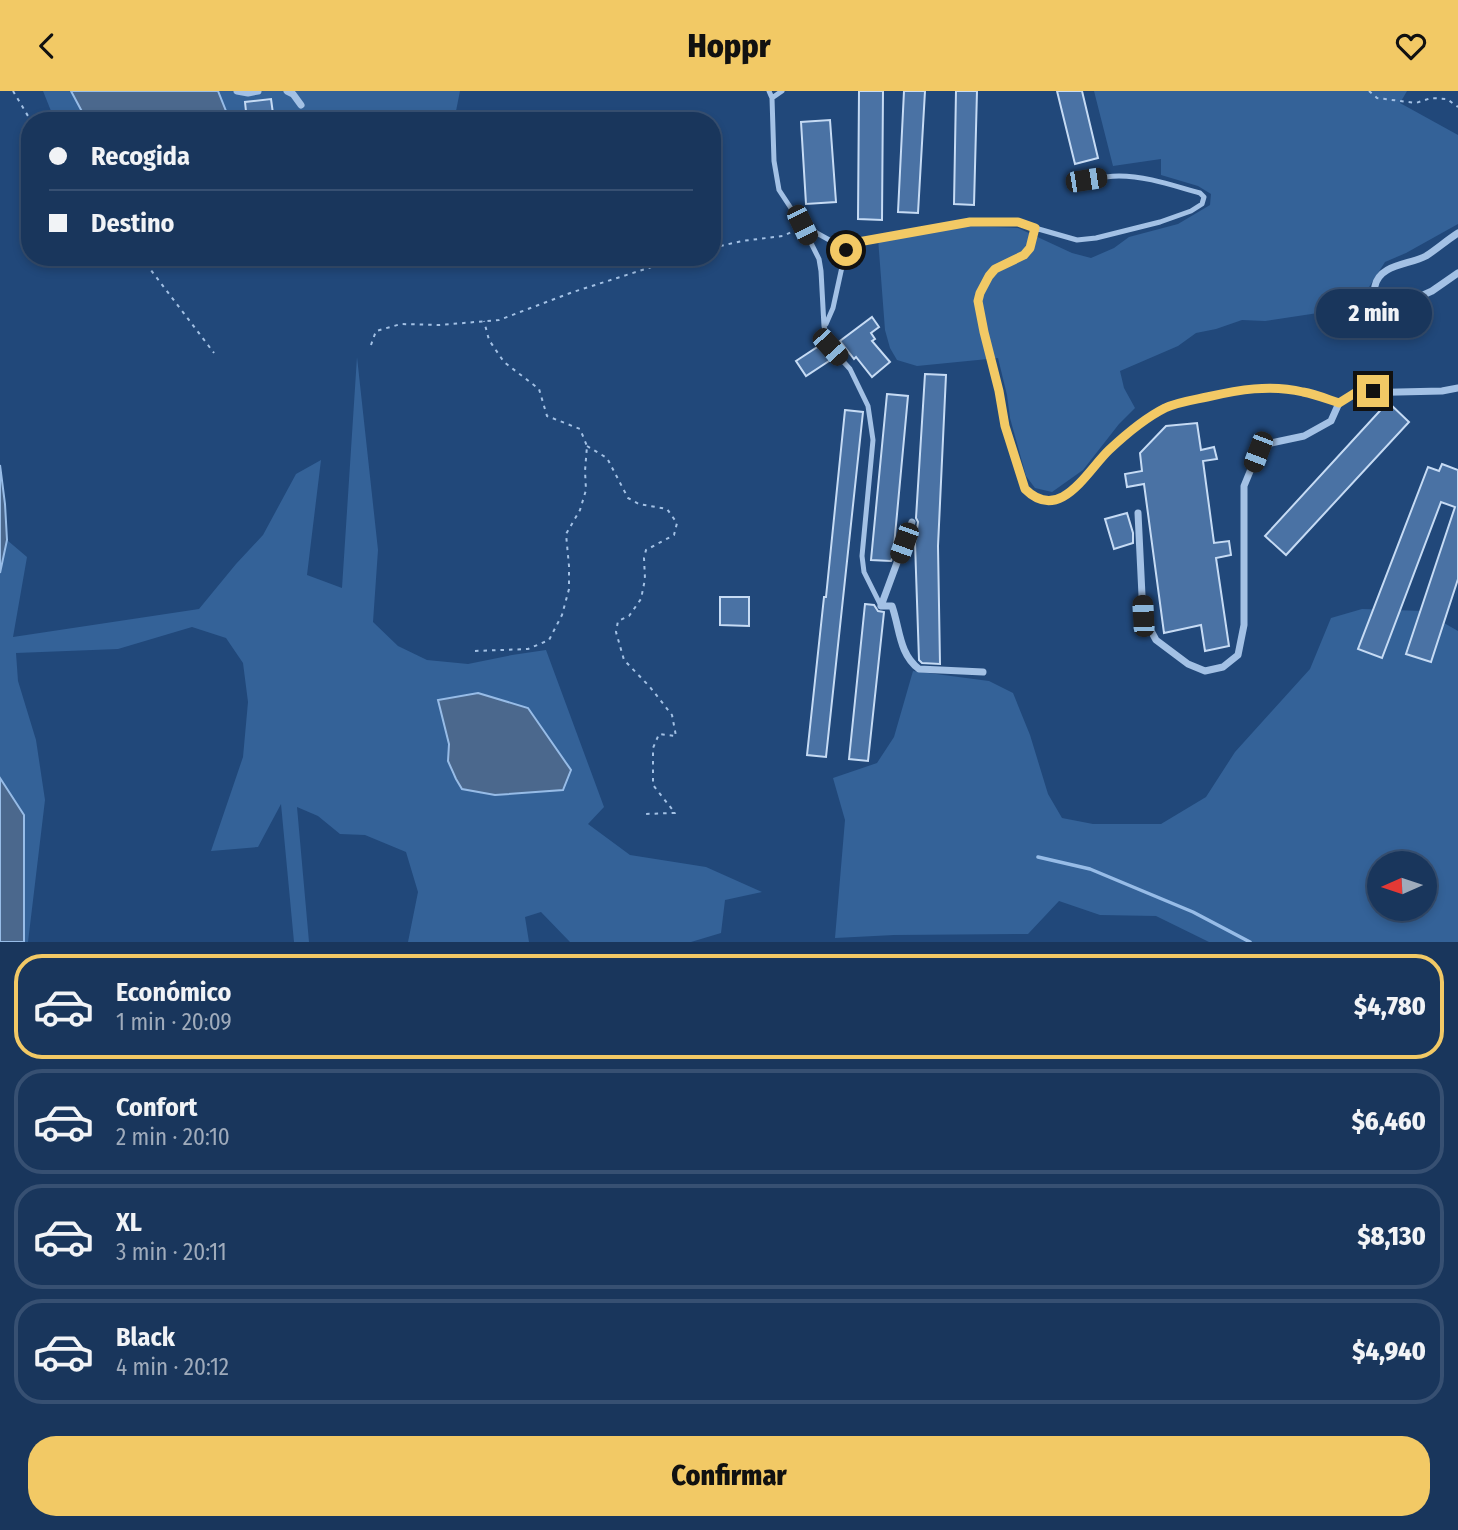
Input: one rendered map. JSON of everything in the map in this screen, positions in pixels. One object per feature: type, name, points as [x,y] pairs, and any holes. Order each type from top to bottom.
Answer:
[{"type":"street","points":[[237,91],[258,91]]},
{"type":"street","points":[[287,91],[293,94],[301,105]]},
{"type":"street","points":[[1458,233],[1426,255],[1380,274],[1374,292],[1376,301],[1380,307],[1390,310],[1432,291],[1458,273]]},
{"type":"street","points":[[1138,513],[1143,616],[1156,640],[1188,664],[1205,671],[1223,667],[1238,655],[1244,625],[1244,487],[1258,452],[1271,443],[1304,436],[1331,421],[1339,403],[1355,393],[1458,388]]},
{"type":"street","points":[[912,522],[881,606],[892,606],[906,656],[919,669],[983,672]]},
{"type":"lane","points":[[769,91],[772,98],[777,180],[783,198],[802,225],[819,260],[824,326],[830,347],[850,369],[868,406],[873,440],[862,556],[864,572],[881,606]]},
{"type":"lane","points":[[772,98],[782,91]]},
{"type":"lane","points":[[802,225],[832,242],[847,244],[970,222],[1018,222],[1077,240],[1160,222],[1191,211],[1202,204],[1204,197],[1200,193],[1132,176],[1086,180]]},
{"type":"lane","points":[[1035,228],[1030,248],[1024,255],[995,269],[978,301],[1005,426],[1025,489],[1031,494],[1040,499],[1062,498],[1083,482],[1107,452],[1136,427],[1164,408],[1184,402],[1255,388],[1303,392],[1339,403]]},
{"type":"lane","points":[[824,326],[833,308],[847,244]]},
{"type":"path","points":[[13,91],[26,112]]},
{"type":"path","points":[[1369,91],[1377,98],[1416,103],[1431,98],[1447,99],[1458,107]]},
{"type":"path","points":[[721,246],[783,236],[802,225]]},
{"type":"path","points":[[148,266],[214,353]]},
{"type":"path","points":[[371,345],[376,331],[401,324],[440,325],[499,320],[654,266]]},
{"type":"path","points":[[475,651],[528,649],[549,641],[562,615],[569,589],[566,534],[580,510],[586,490],[584,471],[587,446],[580,429],[547,416],[539,389],[504,362],[489,340],[484,321]]},
{"type":"path","points":[[587,446],[607,457],[628,498],[639,504],[667,509],[677,523],[674,535],[646,550],[641,599],[629,616],[618,621],[616,632],[624,660],[672,715],[676,736],[659,734],[653,748],[653,785],[675,813],[643,814]]},
{"type":"shaded area","points":[[43,91],[460,91],[456,111],[449,112],[51,112]]},
{"type":"shaded area","points":[[71,91],[218,91],[226,112],[82,112]]},
{"type":"shaded area","points":[[1094,91],[1407,91],[1400,103],[1458,135],[1458,224],[1385,262],[1362,298],[1351,308],[1265,321],[1242,320],[1196,333],[1178,346],[1120,371],[1124,388],[1135,408],[1083,470],[1052,492],[1035,488],[1026,476],[1010,418],[998,358],[917,366],[897,360],[885,330],[878,238],[970,226],[1018,228],[1072,253],[1091,258],[1114,248],[1129,237],[1178,224],[1210,205],[1211,194],[1198,186],[1161,175],[1161,159],[1113,166]]},
{"type":"shaded area","points":[[357,357],[378,550],[373,622],[398,646],[427,660],[468,664],[546,650],[604,807],[588,824],[630,855],[706,867],[762,892],[725,900],[721,933],[691,942],[570,942],[541,912],[525,917],[529,942],[408,942],[418,892],[406,852],[365,835],[340,834],[318,816],[297,807],[309,942],[294,942],[281,804],[258,847],[211,851],[243,757],[248,702],[243,663],[226,638],[192,627],[118,649],[16,653],[18,681],[36,740],[45,800],[28,942],[24,942],[24,815],[0,778],[0,573],[7,540],[27,557],[13,637],[199,609],[263,535],[296,474],[321,460],[307,575],[342,588]],"holes":[[[449,744],[554,747],[571,770],[495,795],[462,789],[452,773],[448,757]]]},
{"type":"shaded area","points":[[0,465],[7,540],[0,573]]},
{"type":"shaded area","points":[[1362,609],[1423,611],[1458,631],[1458,942],[1209,942],[1156,916],[1100,915],[1059,901],[1028,934],[835,938],[845,820],[833,778],[877,763],[894,737],[913,671],[989,681],[1013,693],[1030,735],[1048,794],[1062,818],[1093,824],[1161,824],[1206,797],[1235,752],[1310,669],[1331,618]]},
{"type":"shaded area","points":[[478,693],[528,708],[571,770],[563,790],[495,795],[462,789],[448,761],[449,744],[438,700]]},
{"type":"shaded area","points":[[0,778],[24,815],[24,942],[0,942]]},
{"type":"building","points":[[859,91],[883,91],[882,220],[858,219]]},
{"type":"building","points":[[904,91],[925,91],[918,213],[898,212]]},
{"type":"building","points":[[956,91],[977,91],[974,205],[954,204]]},
{"type":"building","points":[[1057,91],[1082,91],[1098,158],[1075,164]]},
{"type":"building","points":[[271,99],[273,112],[246,112],[245,102]]},
{"type":"building","points":[[830,120],[836,202],[806,204],[801,122]]},
{"type":"building","points":[[872,317],[879,327],[871,333],[875,339],[872,341],[890,362],[872,377],[840,341]]},
{"type":"building","points":[[822,344],[832,359],[806,376],[796,361]]},
{"type":"building","points":[[925,374],[946,375],[938,546],[940,664],[922,663],[919,660],[915,543]]},
{"type":"building","points":[[887,394],[908,396],[891,561],[871,560]]},
{"type":"building","points":[[1388,402],[1409,422],[1286,555],[1265,536]]},
{"type":"building","points":[[845,410],[863,412],[826,757],[807,755]]},
{"type":"building","points":[[1197,423],[1201,450],[1214,447],[1217,459],[1203,461],[1214,543],[1229,541],[1231,555],[1216,558],[1229,646],[1205,651],[1201,625],[1164,633],[1144,484],[1127,487],[1125,474],[1142,471],[1140,453],[1166,426]]},
{"type":"building","points":[[1442,464],[1458,470],[1458,579],[1431,662],[1406,654],[1455,507],[1441,502],[1382,658],[1358,649],[1428,467],[1439,471]]},
{"type":"building","points":[[1127,513],[1133,543],[1114,549],[1105,519]]},
{"type":"building","points":[[720,597],[749,597],[749,626],[720,625]]},
{"type":"building","points":[[865,604],[874,605],[878,611],[884,612],[868,761],[849,759]]},
{"type":"waterway","points":[[1038,857],[1090,869],[1193,912],[1250,942]]},
{"type":"route","points":[[846,250],[847,244],[970,222],[1018,222],[1035,228],[1030,248],[1018,259],[995,269],[978,301],[1005,426],[1025,489],[1040,499],[1062,498],[1083,482],[1107,452],[1164,408],[1255,388],[1303,392],[1339,403],[1355,393],[1373,391]]}]
